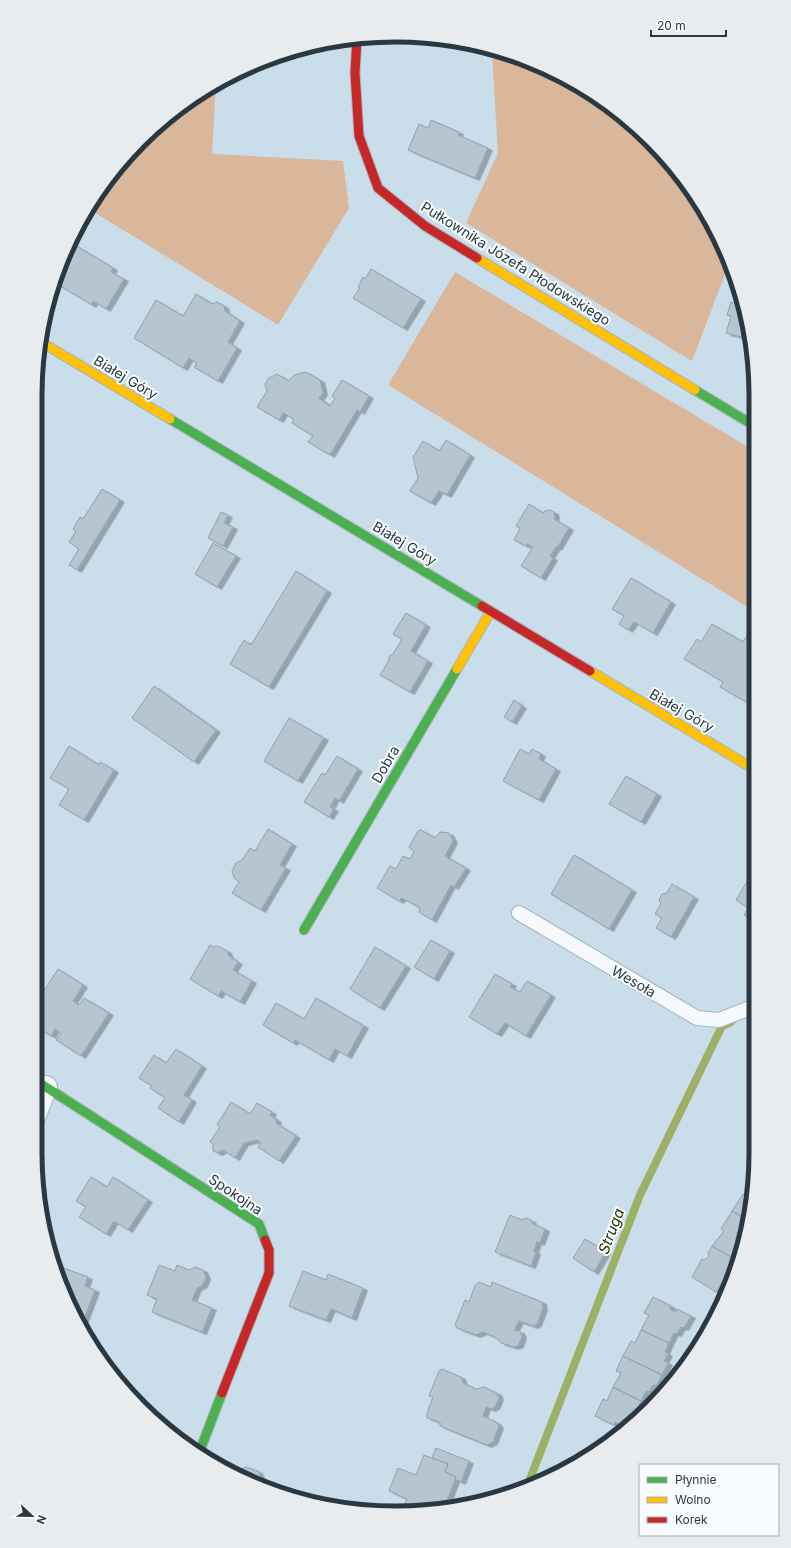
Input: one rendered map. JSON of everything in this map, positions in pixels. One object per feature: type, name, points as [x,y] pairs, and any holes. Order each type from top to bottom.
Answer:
[{"type":"street","name":"Pułkownika Józefa Płodowskiego","points":[[357,44],[355,73],[359,136],[378,188],[425,226],[749,423]]},
{"type":"street","name":"Białej Góry","points":[[46,345],[749,765]]},
{"type":"street","name":"Dobra","points":[[304,930],[491,611]]},
{"type":"street","name":"Spokojna","points":[[42,1085],[259,1224],[269,1250],[269,1273],[201,1447]]},
{"type":"lane","name":"Wesoła","points":[[519,913],[696,1018],[719,1020],[749,1008]]},
{"type":"shaded area","points":[[492,56],[531,69],[572,89],[611,115],[629,130],[661,162],[676,180],[702,219],[713,239],[726,271],[692,361],[466,223],[498,153]]},
{"type":"shaded area","points":[[216,91],[212,154],[343,161],[349,208],[278,325],[94,212],[115,180],[130,162],[162,130],[180,115]]},
{"type":"shaded area","points":[[455,272],[749,448],[749,608],[388,385]]},
{"type":"building","points":[[431,120],[459,132],[458,135],[488,148],[475,178],[408,150],[419,124],[428,128]]},
{"type":"building","points":[[75,245],[113,268],[111,272],[124,279],[106,309],[93,301],[92,305],[60,286]]},
{"type":"building","points":[[371,269],[421,299],[403,328],[353,298],[360,288],[358,287],[363,277],[365,279]]},
{"type":"building","points":[[196,294],[212,304],[217,302],[224,306],[225,311],[240,321],[228,342],[237,348],[218,381],[194,367],[197,363],[189,358],[183,368],[134,338],[156,300],[183,316]]},
{"type":"building","points":[[731,302],[737,304],[744,338],[726,333],[731,316],[727,315]]},
{"type":"building","points":[[306,372],[320,380],[323,393],[319,398],[330,406],[335,398],[332,396],[342,380],[369,396],[360,412],[357,410],[330,455],[308,442],[313,436],[292,423],[294,419],[283,413],[279,420],[257,407],[267,391],[265,384],[269,378],[277,374],[289,381],[294,375]]},
{"type":"building","points":[[446,440],[470,455],[447,495],[439,491],[431,503],[410,491],[418,478],[413,457],[423,441],[439,451]]},
{"type":"building","points":[[102,489],[120,500],[77,570],[69,565],[79,549],[69,542],[76,531],[73,529],[80,517],[83,519]]},
{"type":"building","points":[[529,504],[543,513],[550,510],[554,512],[554,519],[569,528],[557,548],[556,547],[550,556],[553,558],[541,578],[521,566],[533,547],[527,544],[526,546],[514,540],[520,528],[516,526]]},
{"type":"building","points":[[221,512],[228,515],[224,523],[233,527],[223,546],[208,538]]},
{"type":"building","points":[[213,543],[236,556],[217,587],[195,574]]},
{"type":"building","points":[[296,571],[327,591],[269,687],[230,664],[244,640],[251,645]]},
{"type":"building","points":[[631,578],[671,602],[653,633],[634,622],[628,630],[619,624],[624,616],[612,609]]},
{"type":"building","points":[[406,613],[426,625],[411,651],[428,661],[410,692],[380,675],[389,660],[389,656],[393,654],[402,639],[393,634]]},
{"type":"building","points":[[712,624],[743,642],[749,633],[749,697],[746,702],[720,687],[723,682],[684,659],[697,639],[701,642]]},
{"type":"building","points":[[154,686],[216,730],[194,762],[132,718]]},
{"type":"building","points":[[514,700],[522,706],[512,722],[504,717]]},
{"type":"building","points":[[289,718],[324,738],[298,781],[264,761]]},
{"type":"building","points":[[69,746],[99,765],[100,762],[114,770],[84,820],[59,805],[69,789],[50,778]]},
{"type":"building","points":[[520,749],[529,754],[532,749],[541,754],[539,759],[556,769],[539,800],[503,781]]},
{"type":"building","points":[[337,756],[358,769],[339,801],[335,798],[330,807],[334,809],[329,817],[304,802],[322,773],[325,775]]},
{"type":"building","points":[[626,776],[657,794],[641,822],[609,804]]},
{"type":"building","points":[[268,829],[292,844],[280,865],[286,868],[261,910],[232,893],[239,882],[234,878],[232,871],[236,863],[242,860],[250,848],[255,851]]},
{"type":"building","points":[[421,830],[435,838],[440,832],[449,833],[453,841],[445,856],[466,868],[454,887],[451,885],[432,920],[419,912],[420,908],[402,898],[399,901],[377,888],[390,866],[396,869],[403,856],[410,859],[414,852],[409,847],[418,831]]},
{"type":"building","points":[[574,855],[632,890],[609,929],[551,894]]},
{"type":"building","points":[[749,878],[749,918],[744,915],[748,908],[736,900]]},
{"type":"building","points":[[672,884],[694,897],[671,937],[656,928],[662,918],[655,914],[661,904],[659,899],[662,894],[667,893]]},
{"type":"building","points":[[431,940],[450,951],[434,979],[414,967]]},
{"type":"building","points":[[210,945],[213,947],[218,946],[227,951],[229,956],[238,962],[233,970],[252,981],[240,1002],[221,991],[218,996],[190,979]]},
{"type":"building","points":[[375,947],[406,966],[380,1008],[350,989]]},
{"type":"building","points":[[58,969],[83,985],[73,1001],[79,1005],[84,998],[109,1013],[81,1056],[56,1040],[61,1033],[55,1029],[51,1036],[42,1030],[42,994]]},
{"type":"building","points":[[495,974],[512,984],[510,987],[520,992],[527,981],[551,995],[526,1036],[505,1023],[497,1034],[469,1017]]},
{"type":"building","points":[[316,998],[364,1026],[347,1056],[335,1049],[329,1060],[295,1040],[293,1043],[263,1025],[276,1003],[304,1019]]},
{"type":"building","points":[[176,1049],[202,1066],[184,1095],[192,1100],[179,1122],[158,1108],[165,1098],[150,1088],[152,1086],[139,1078],[154,1055],[166,1063]]},
{"type":"building","points":[[231,1102],[250,1114],[257,1103],[272,1112],[270,1115],[277,1120],[276,1123],[296,1136],[279,1161],[258,1147],[261,1143],[257,1140],[244,1143],[235,1158],[223,1150],[218,1153],[213,1151],[213,1144],[210,1142],[220,1127],[217,1125]]},
{"type":"building","points":[[91,1177],[107,1187],[113,1177],[148,1200],[128,1230],[114,1221],[106,1234],[79,1217],[86,1207],[76,1201]]},
{"type":"building","points":[[743,1194],[746,1195],[743,1218],[732,1211]]},
{"type":"building","points":[[732,1211],[743,1218],[733,1258],[712,1246],[724,1231],[721,1229]]},
{"type":"building","points":[[510,1215],[522,1220],[526,1218],[531,1220],[533,1224],[545,1229],[540,1243],[537,1242],[534,1251],[536,1252],[531,1266],[495,1252]]},
{"type":"building","points":[[585,1239],[606,1252],[594,1272],[573,1258]]},
{"type":"building","points":[[712,1246],[733,1258],[727,1275],[716,1292],[692,1277],[702,1259],[705,1260],[709,1256],[708,1253]]},
{"type":"building","points":[[159,1265],[175,1271],[177,1265],[189,1270],[195,1267],[203,1270],[206,1277],[203,1285],[197,1288],[192,1300],[212,1308],[202,1332],[152,1312],[157,1299],[147,1295]]},
{"type":"building","points":[[64,1268],[88,1277],[85,1286],[95,1290],[84,1320],[78,1309],[63,1271]]},
{"type":"building","points":[[303,1271],[326,1280],[328,1274],[363,1288],[352,1318],[331,1309],[326,1320],[289,1306]]},
{"type":"building","points":[[479,1282],[491,1287],[492,1282],[542,1302],[543,1308],[537,1324],[533,1326],[519,1321],[514,1330],[520,1331],[522,1336],[519,1345],[514,1347],[501,1343],[495,1337],[483,1332],[476,1335],[457,1328],[455,1325],[465,1300],[469,1302],[475,1286]]},
{"type":"building","points":[[653,1297],[671,1306],[670,1309],[676,1312],[677,1309],[691,1316],[684,1328],[681,1327],[677,1334],[674,1333],[669,1343],[641,1330],[649,1315],[644,1313]]},
{"type":"building","points":[[641,1330],[669,1343],[665,1352],[668,1354],[664,1361],[668,1363],[662,1375],[623,1356],[631,1341],[635,1343]]},
{"type":"building","points":[[623,1356],[662,1375],[656,1386],[653,1385],[649,1392],[646,1391],[641,1401],[613,1387],[621,1373],[616,1371]]},
{"type":"building","points":[[442,1369],[461,1377],[463,1383],[476,1389],[484,1387],[497,1393],[499,1398],[495,1407],[491,1409],[486,1407],[483,1416],[496,1422],[499,1426],[493,1442],[487,1445],[440,1426],[440,1422],[427,1418],[427,1413],[433,1397],[429,1396],[439,1371]]},
{"type":"building","points":[[613,1387],[641,1401],[637,1410],[629,1418],[621,1425],[615,1422],[614,1425],[595,1416],[603,1399],[607,1401]]},
{"type":"building","points":[[436,1448],[469,1461],[461,1482],[455,1479],[456,1477],[445,1472],[448,1464],[432,1458]]},
{"type":"building","points":[[424,1455],[448,1464],[445,1472],[456,1477],[447,1502],[409,1505],[405,1504],[407,1499],[389,1491],[398,1468],[416,1475]]},
{"type":"building","points":[[231,1465],[241,1469],[246,1467],[258,1471],[262,1480],[239,1470]]},
{"type":"waterway","name":"Struga","points":[[530,1479],[640,1195],[722,1026],[731,1022]]},
{"type":"traffic: fast","points":[[695,390],[749,423]]},
{"type":"traffic: fast","points":[[170,419],[482,606]]},
{"type":"traffic: fast","points":[[304,930],[457,669]]},
{"type":"traffic: fast","points":[[42,1084],[259,1224],[265,1240]]},
{"type":"traffic: fast","points":[[201,1447],[222,1393]]},
{"type":"traffic: slow","points":[[477,258],[695,390]]},
{"type":"traffic: slow","points":[[46,345],[170,419]]},
{"type":"traffic: slow","points":[[457,669],[491,611]]},
{"type":"traffic: slow","points":[[590,671],[749,766]]},
{"type":"traffic: jam","points":[[357,44],[355,73],[359,136],[378,188],[425,226],[477,258]]},
{"type":"traffic: jam","points":[[482,606],[590,671]]},
{"type":"traffic: jam","points":[[222,1393],[269,1273],[269,1250],[265,1240]]}]
